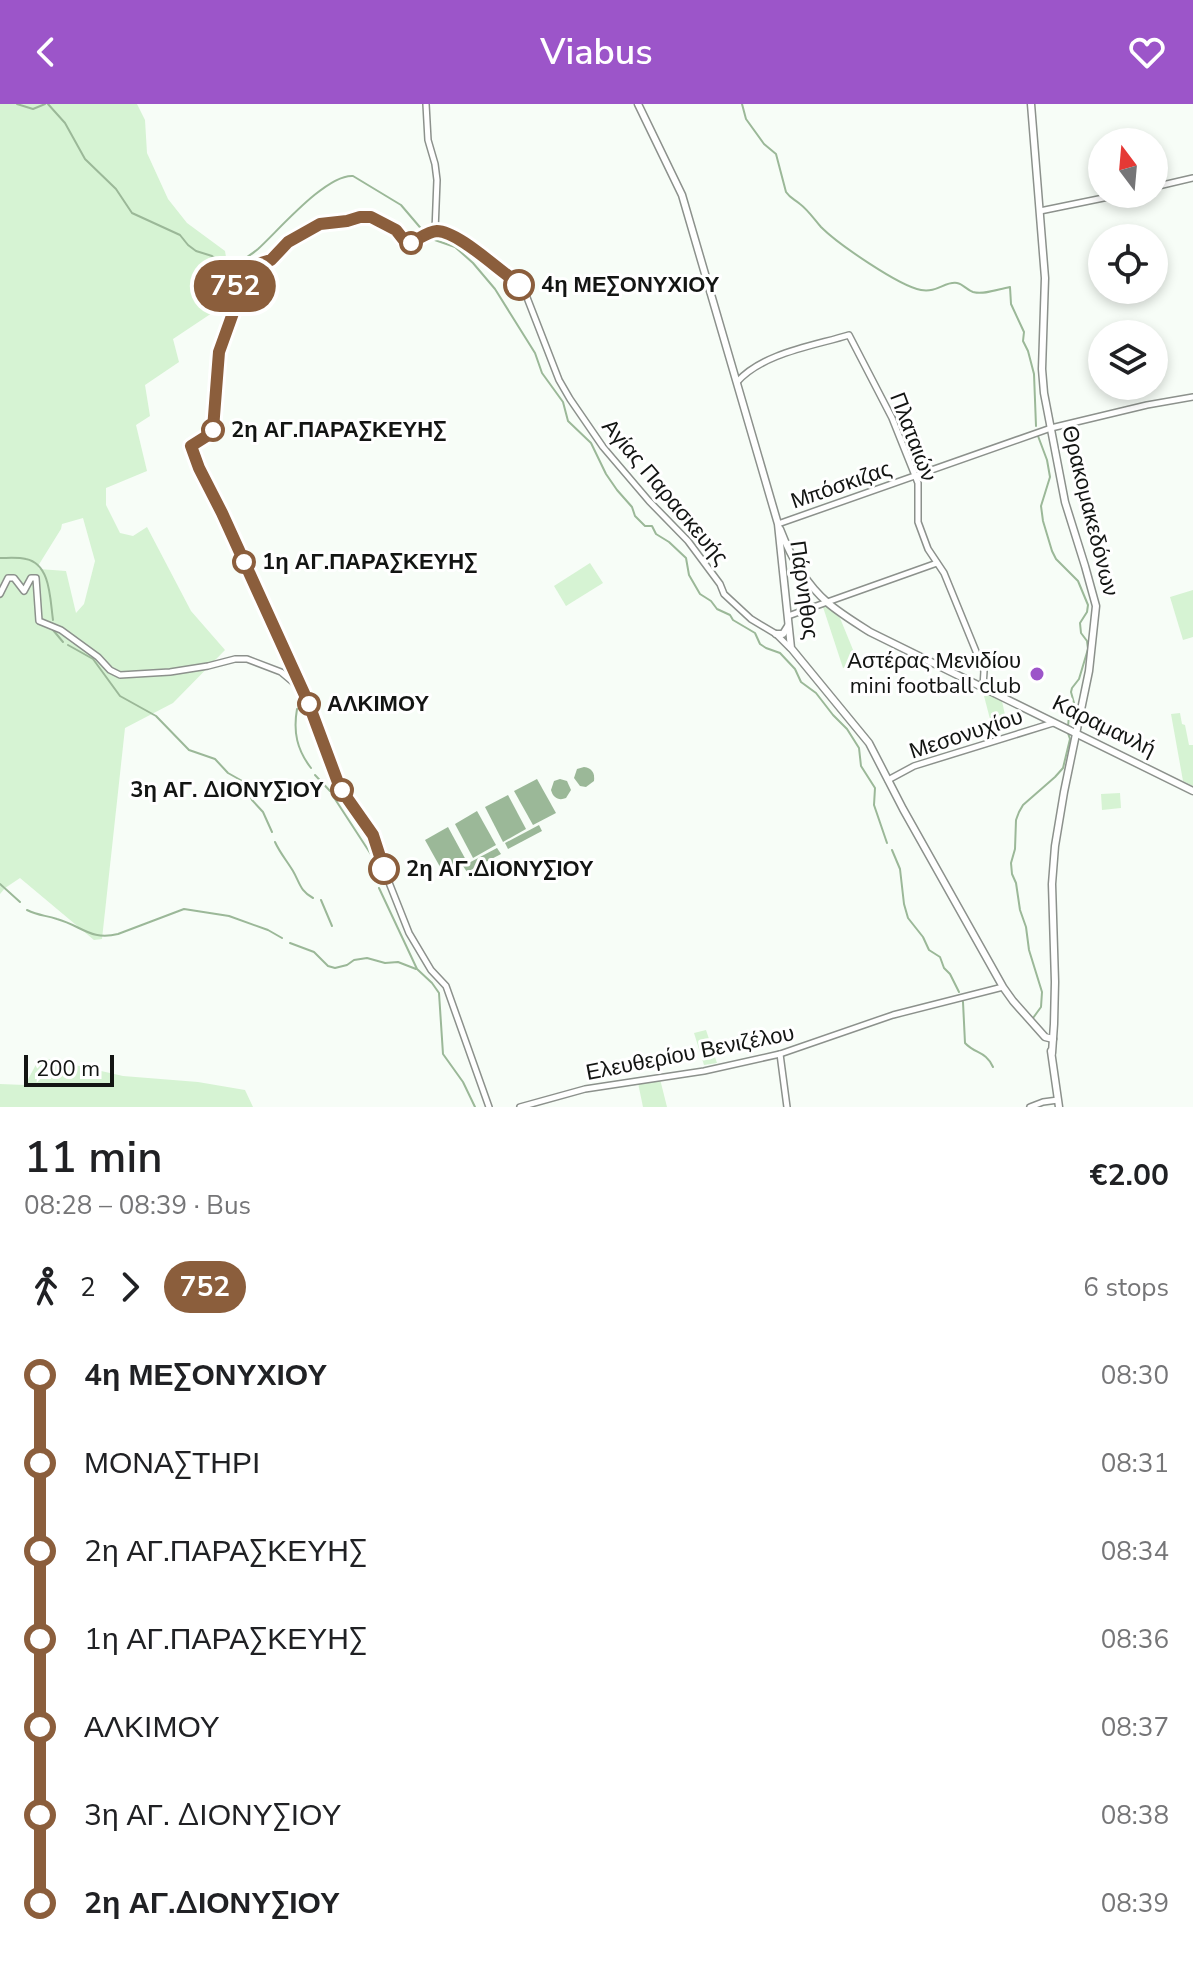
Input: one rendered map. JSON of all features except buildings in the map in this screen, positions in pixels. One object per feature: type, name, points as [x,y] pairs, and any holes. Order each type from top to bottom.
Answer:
[{"type":"main road","name":"Πάρνηθος","points":[[638,104],[679,188],[778,524],[791,648],[869,743],[1003,987],[1040,1030],[1052,1036]]},
{"type":"main road","name":"Θρακομακεδόνων","points":[[1031,104],[1045,278],[1042,374],[1065,502],[1096,606],[1092,653],[1054,859],[1052,1036]]},
{"type":"main road","name":"Καραμανλή","points":[[778,524],[797,565],[827,603],[870,632],[1193,791]]},
{"type":"main road","points":[[776,634],[783,634],[788,626]]},
{"type":"main road","points":[[1141,765],[1145,776],[1164,776]]},
{"type":"main road","points":[[1052,1036],[1059,1103]]},
{"type":"street","points":[[426,104],[427,134],[437,180],[435,231],[407,244],[396,230],[368,217],[328,223],[288,242],[271,260],[234,271],[235,300],[219,352],[213,429],[192,444],[191,449],[303,692],[340,788],[373,835],[409,933],[448,991],[489,1107]]},
{"type":"street","points":[[1168,184],[1193,178]]},
{"type":"street","points":[[1040,211],[1088,201]]},
{"type":"street","name":"Αγίας Παρασκευής","points":[[435,231],[444,232],[462,242],[517,282],[526,295],[559,380],[603,447],[688,541],[724,594],[751,619],[776,634],[791,648]]},
{"type":"street","name":"Πλαταιών","points":[[737,382],[771,358],[849,335],[892,418],[918,483],[918,522],[928,549],[944,573],[984,671],[983,687]]},
{"type":"street","name":"Μπόσκιζας","points":[[778,524],[1051,428],[1193,397]]},
{"type":"street","points":[[787,616],[937,563]]},
{"type":"street","points":[[0,594],[8,578],[14,578],[24,591],[31,578],[36,578],[39,621],[61,630],[120,675],[170,672],[244,658],[274,668],[303,692]]},
{"type":"street","points":[[288,677],[293,671]]},
{"type":"street","name":"Μεσονυχίου","points":[[888,780],[914,766],[1055,722]]},
{"type":"street","name":"Ελευθερίου Βενιζέλου","points":[[520,1107],[585,1089],[704,1071],[780,1054],[907,1011],[1003,987]]},
{"type":"street","points":[[780,1054],[787,1107]]},
{"type":"street","points":[[1030,1107],[1043,1102],[1059,1103]]},
{"type":"shaded area","points":[[0,104],[137,104],[145,120],[147,153],[168,199],[187,223],[225,251],[233,299],[173,339],[179,362],[145,385],[150,416],[136,425],[147,471],[106,488],[106,505],[120,533],[133,536],[147,527],[191,611],[225,650],[173,703],[125,728],[102,939],[94,940],[20,878],[0,894]],"holes":[[[83,518],[95,561],[84,604],[76,613],[66,571],[39,569],[38,566],[62,524]]]},
{"type":"shaded area","points":[[590,563],[603,583],[566,606],[554,586]]},
{"type":"shaded area","points":[[1193,590],[1193,637],[1183,640],[1170,597]]},
{"type":"shaded area","points":[[827,606],[840,618],[858,662],[843,668],[823,607]]},
{"type":"shaded area","points":[[986,693],[1002,701],[1003,717],[990,719],[984,696]]},
{"type":"shaded area","points":[[1180,713],[1189,745],[1193,745],[1193,786],[1183,781],[1171,714]]},
{"type":"shaded area","points":[[584,767],[591,770],[594,776],[594,781],[586,787],[580,786],[574,778],[577,769]]},
{"type":"shaded area","points":[[537,779],[556,813],[533,825],[514,791]]},
{"type":"shaded area","points":[[554,781],[567,781],[571,790],[566,798],[561,799],[555,797],[551,790]]},
{"type":"shaded area","points":[[1120,793],[1121,808],[1102,810],[1101,794]]},
{"type":"shaded area","points":[[508,795],[526,829],[503,842],[485,807]]},
{"type":"shaded area","points":[[477,811],[496,845],[473,858],[455,824]]},
{"type":"shaded area","points":[[539,825],[542,831],[508,849],[505,843]]},
{"type":"shaded area","points":[[448,827],[467,862],[444,874],[425,840]]},
{"type":"shaded area","points":[[497,848],[501,854],[467,872],[463,866]]},
{"type":"shaded area","points":[[706,1030],[717,1063],[704,1065],[694,1033]]},
{"type":"shaded area","points":[[40,1057],[123,1076],[198,1082],[245,1090],[253,1107],[0,1107],[0,1084],[25,1085]]},
{"type":"shaded area","points":[[660,1079],[667,1107],[643,1107],[638,1083]]},
{"type":"waterway","points":[[17,104],[33,109],[45,104]]},
{"type":"waterway","points":[[48,104],[65,123],[85,159],[116,189],[132,213],[180,235],[196,251],[212,256],[228,267]]},
{"type":"waterway","points":[[742,104],[746,119],[764,144],[776,154],[786,192],[821,227],[854,253],[898,281],[921,290],[953,283],[978,293],[1010,287],[1011,304],[1024,332],[1023,341],[1034,374],[1036,426]]},
{"type":"waterway","points":[[236,264],[258,249],[316,193],[342,178],[353,176],[401,205],[424,232]]},
{"type":"waterway","points":[[429,238],[455,247],[495,289],[535,353],[542,373],[563,402],[568,421],[591,443],[606,474],[632,507],[635,516],[645,526],[652,526],[656,534],[686,558],[689,575],[700,594],[717,609],[755,633],[760,644],[780,653],[795,669],[801,682],[816,693],[847,729],[859,748],[861,766],[875,788],[874,805],[887,843]]},
{"type":"waterway","points":[[1038,436],[1050,477],[1041,506],[1043,521],[1056,559],[1078,581],[1088,605],[1080,623],[1088,649],[1079,679],[1072,688],[1074,703],[1068,727]]},
{"type":"waterway","points":[[0,558],[26,559],[40,568],[48,584],[53,620]]},
{"type":"waterway","points":[[53,630],[63,642]]},
{"type":"waterway","points":[[68,645],[93,659],[120,696],[156,716],[189,750],[215,759],[228,773],[244,782],[272,832]]},
{"type":"waterway","points":[[297,709],[297,740],[311,768]]},
{"type":"waterway","points":[[1033,1018],[1041,1007],[1042,992],[1012,874],[1016,820],[1023,805],[1063,768],[1070,739],[1068,733]]},
{"type":"waterway","points":[[315,775],[330,791]]},
{"type":"waterway","points":[[333,796],[374,859],[377,882]]},
{"type":"waterway","points":[[275,842],[303,890],[313,898]]},
{"type":"waterway","points":[[892,850],[900,869],[908,918],[929,950],[940,957],[959,992]]},
{"type":"waterway","points":[[0,884],[20,902]]},
{"type":"waterway","points":[[379,888],[417,969],[439,993],[443,1054],[463,1082],[475,1107]]},
{"type":"waterway","points":[[321,900],[332,926]]},
{"type":"waterway","points":[[27,910],[93,934],[109,936],[184,909],[229,916],[282,938]]},
{"type":"waterway","points":[[290,943],[314,952],[328,966],[335,968],[367,958],[385,963],[398,962],[416,969]]},
{"type":"waterway","points":[[961,998],[965,1043],[987,1058],[993,1067]]},
{"type":"bus line","name":"752","points":[[384,869],[373,835],[340,788],[308,702],[191,446],[213,429],[219,352],[235,300],[234,271],[271,260],[288,242],[320,224],[371,217],[396,230],[407,244],[435,231],[444,232],[479,253],[519,285]]},
{"type":"place","name":"4η ΜΕΣΟΝΥΧΙΟΥ","points":[[519,285]]},
{"type":"place","name":"2η ΑΓ.ΠΑΡΑΣΚΕΥΗΣ","points":[[213,430]]},
{"type":"place","name":"1η ΑΓ.ΠΑΡΑΣΚΕΥΗΣ","points":[[244,562]]},
{"type":"place","name":"Αστέρας Μενιδίου mini football club","points":[[1037,674]]},
{"type":"place","name":"ΑΛΚΙΜΟΥ","points":[[309,704]]},
{"type":"place","name":"3η ΑΓ. ΔΙΟΝΥΣΙΟΥ","points":[[342,790]]},
{"type":"place","name":"2η ΑΓ.ΔΙΟΝΥΣΙΟΥ","points":[[384,869]]}]
